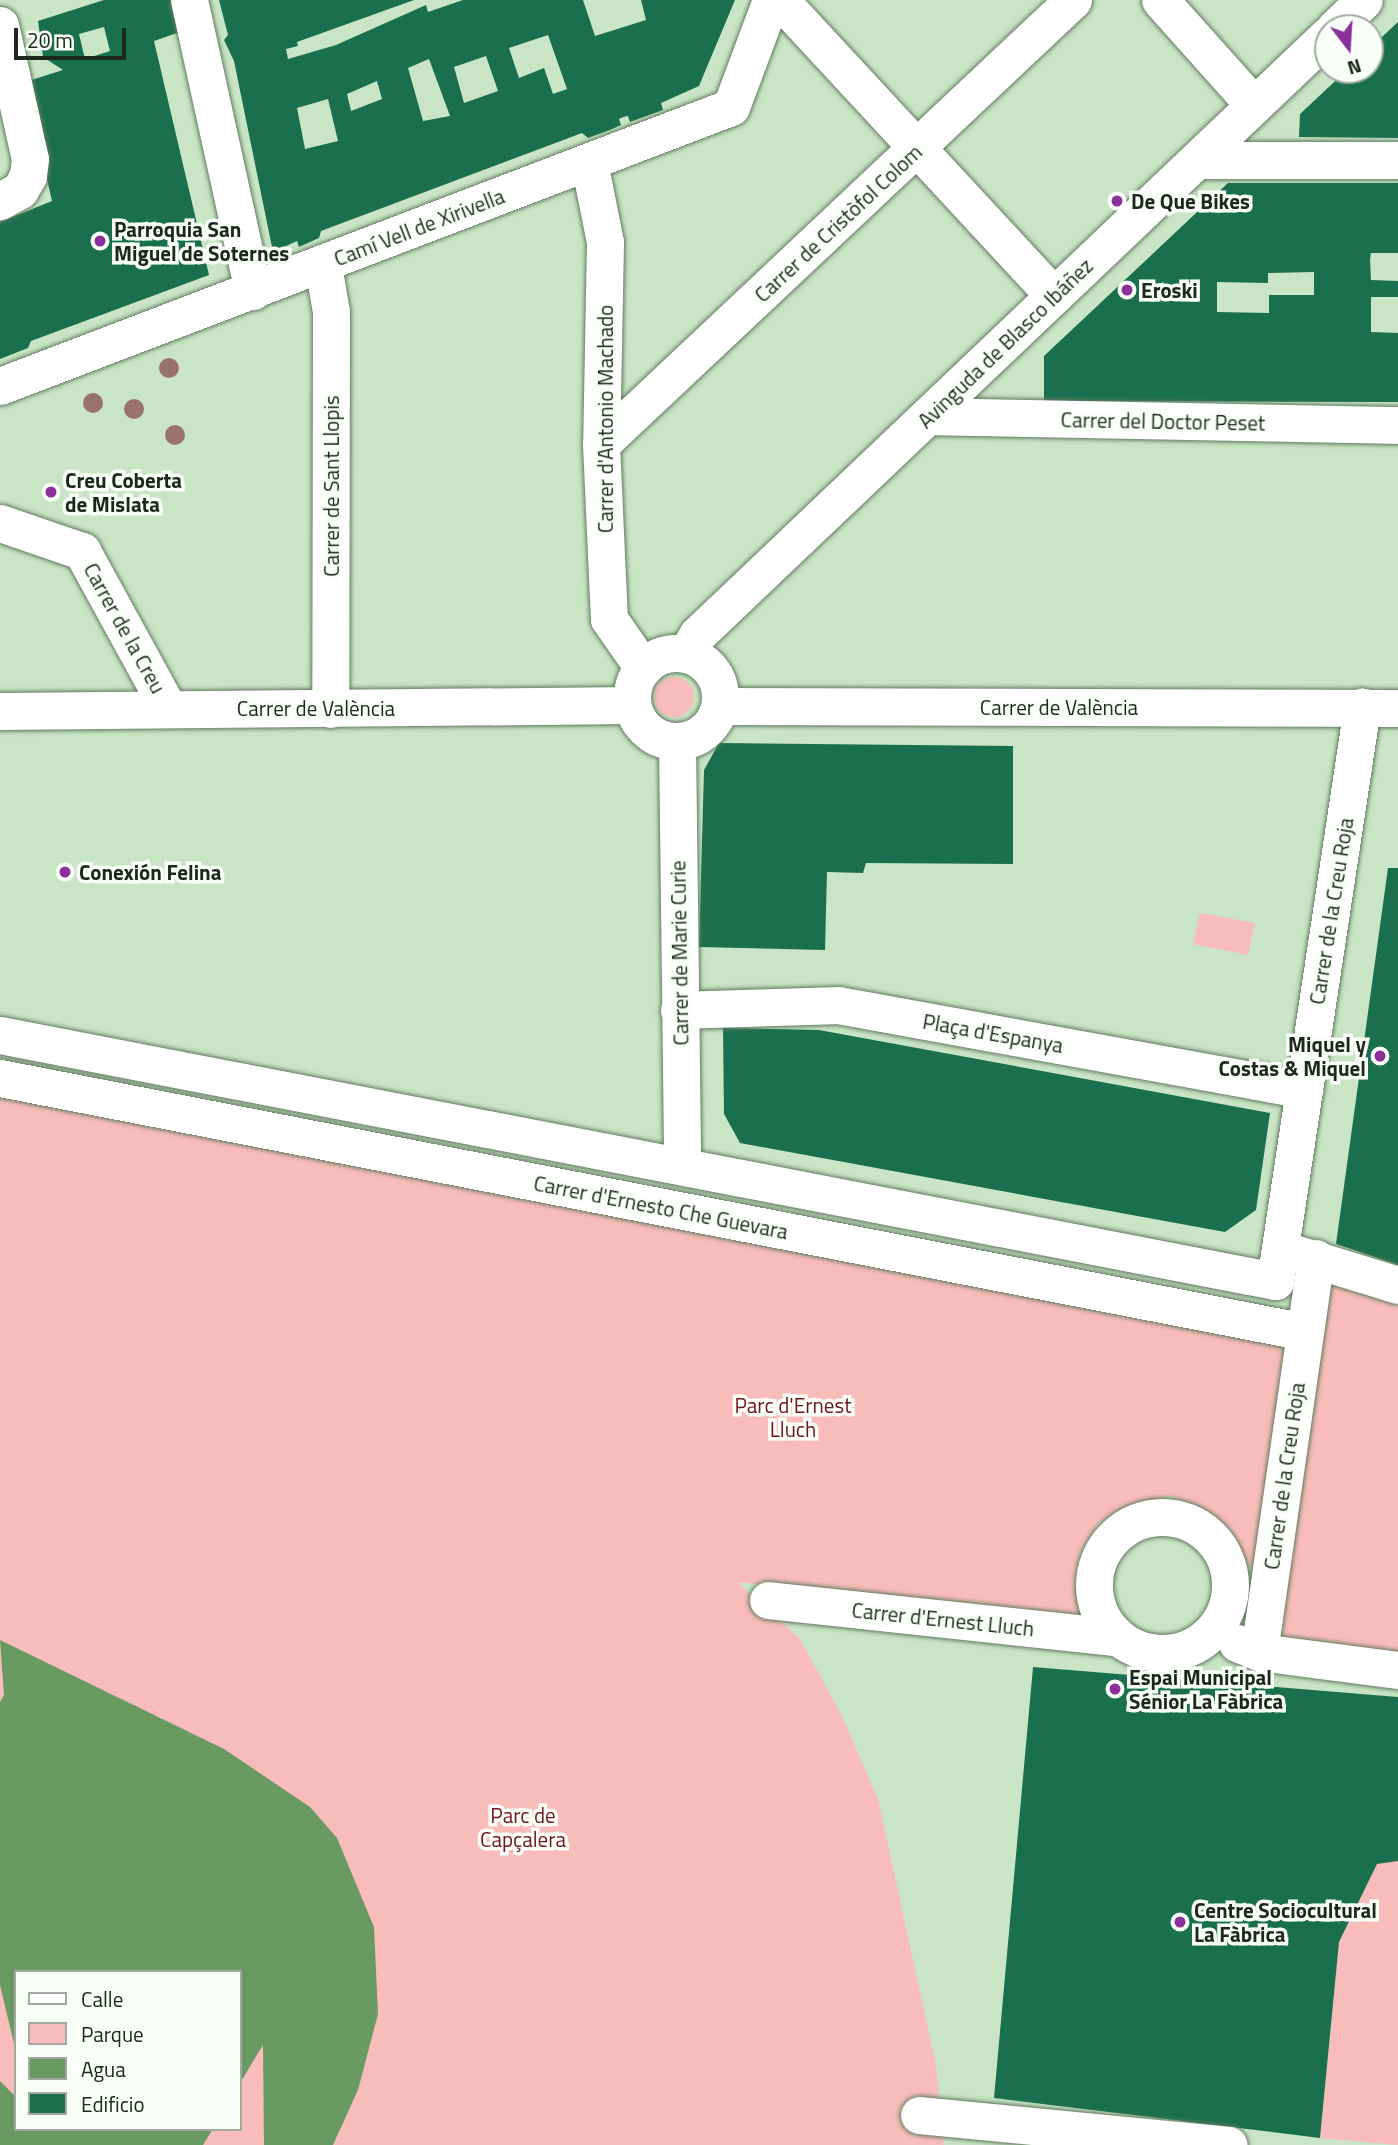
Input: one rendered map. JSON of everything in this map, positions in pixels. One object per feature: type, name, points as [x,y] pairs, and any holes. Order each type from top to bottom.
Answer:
[{"type":"street","points":[[189,0],[253,291]]},
{"type":"street","name":"Camí Vell de Xirivella","points":[[0,386],[323,265],[731,107],[771,0]]},
{"type":"street","points":[[780,0],[1054,296]]},
{"type":"street","name":"Carrer de Cristòfol Colom","points":[[601,444],[1073,0]]},
{"type":"street","points":[[1160,0],[1254,105]]},
{"type":"street","points":[[1350,14],[1364,0]]},
{"type":"street","points":[[0,25],[30,159],[29,176],[20,190],[0,201]]},
{"type":"street","name":"Avinguda de Blasco Ibáñez","points":[[686,654],[697,635],[1314,48]]},
{"type":"street","points":[[1197,160],[1398,160]]},
{"type":"street","name":"Carrer d'Antonio Machado","points":[[589,162],[605,242],[601,444],[610,619],[643,668]]},
{"type":"street","name":"Carrer de Sant Llopis","points":[[323,265],[331,312],[330,709]]},
{"type":"street","name":"Carrer del Doctor Peset","points":[[928,416],[1398,425]]},
{"type":"street","name":"Carrer de la Creu","points":[[0,523],[82,551],[168,708]]},
{"type":"street","points":[[670,653],[686,654],[714,673],[720,706],[700,735],[677,741],[648,731],[632,705],[636,679],[643,668],[670,653]]},
{"type":"street","name":"Carrer de València","points":[[0,710],[632,705]]},
{"type":"street","name":"Carrer de València","points":[[720,706],[1398,708]]},
{"type":"street","name":"Carrer de la Creu Roja","points":[[1278,1265],[1362,707]]},
{"type":"street","name":"Carrer de Marie Curie","points":[[677,741],[682,1165]]},
{"type":"street","name":"Plaça d'Espanya","points":[[679,1010],[838,1005],[1304,1090]]},
{"type":"street","points":[[0,1035],[682,1165],[1278,1265],[1316,1258],[1398,1284]]},
{"type":"street","name":"Carrer d'Ernesto Che Guevara","points":[[9,1080],[1305,1332]]},
{"type":"street","name":"Carrer de la Creu Roja","points":[[1259,1652],[1316,1258]]},
{"type":"street","points":[[1155,1517],[1191,1523],[1210,1537],[1224,1556],[1230,1589],[1224,1613],[1211,1632],[1192,1647],[1169,1653],[1145,1651],[1118,1637],[1102,1619],[1094,1595],[1094,1572],[1112,1538],[1132,1524],[1155,1517]]},
{"type":"street","name":"Carrer d'Ernest Lluch","points":[[768,1600],[1118,1637]]},
{"type":"street","points":[[1211,1632],[1259,1652],[1398,1670]]},
{"type":"street","points":[[919,2115],[1229,2145]]},
{"type":"green space","points":[[674,677],[682,678],[688,683],[693,689],[693,705],[688,711],[682,716],[674,717],[666,716],[660,711],[655,705],[654,697],[655,689],[660,683],[666,678]]},
{"type":"green space","points":[[1200,913],[1255,923],[1248,955],[1193,944]]},
{"type":"green space","name":"Parc de Capçalera","points":[[0,1088],[1294,1341],[1260,1580],[1212,1513],[1171,1496],[1129,1505],[1098,1523],[1079,1554],[1074,1589],[1085,1621],[737,1582],[800,1639],[841,1714],[878,1799],[936,2065],[944,2145],[0,2145]]},
{"type":"green space","points":[[1323,1280],[1398,1305],[1398,1656],[1282,1642],[1284,1621],[1279,1618]]},
{"type":"green space","points":[[1398,1861],[1398,2145],[1320,2138],[1339,1942],[1377,1864]]},
{"type":"water","points":[[0,1640],[224,1749],[310,1807],[337,1838],[374,1927],[378,2014],[358,2090],[333,2145],[264,2145],[263,2045],[242,2080],[242,1970],[14,1970],[14,2044],[0,1985],[0,1702],[4,1695]]},
{"type":"water","points":[[0,2081],[14,2095],[14,2131],[212,2131],[203,2145],[0,2145]]},
{"type":"building","name":"Parroquia San Miguel de Soternes","points":[[104,0],[173,0],[180,32],[154,41],[209,275],[31,341],[28,348],[0,359],[0,222],[52,201],[25,82],[63,70],[43,57],[38,21]],"holes":[[[104,27],[110,51],[85,59],[79,34]]]},
{"type":"building","points":[[219,0],[414,0],[297,42],[298,46],[286,49],[288,59],[336,45],[426,5],[428,12],[463,0],[583,0],[595,36],[646,20],[641,0],[735,0],[699,86],[661,103],[663,110],[630,122],[628,116],[623,117],[619,119],[621,125],[610,130],[588,138],[582,133],[321,231],[319,238],[299,247],[297,241],[273,252],[234,61],[224,40],[228,35]],"holes":[[[548,35],[567,89],[553,94],[544,68],[519,78],[509,48]],[[486,56],[498,91],[464,103],[454,67]],[[429,59],[450,116],[423,121],[408,68]],[[377,81],[382,99],[351,111],[347,94]],[[328,99],[338,141],[305,149],[297,108]]]},
{"type":"building","points":[[1398,22],[1398,138],[1299,137],[1300,114],[1332,84],[1384,84],[1384,35]]},
{"type":"building","points":[[1228,183],[1398,183],[1398,253],[1371,253],[1370,260],[1371,280],[1398,281],[1398,297],[1371,297],[1371,332],[1398,333],[1398,402],[1044,401],[1044,356]],"holes":[[[1314,272],[1314,295],[1269,295],[1269,313],[1217,312],[1217,282],[1268,283],[1268,273]]]},
{"type":"building","points":[[719,743],[1013,746],[1013,864],[866,863],[863,873],[827,872],[825,950],[699,947],[704,770]]},
{"type":"building","name":"Miquel y Costas & Miquel","points":[[1388,868],[1398,868],[1398,1265],[1336,1244]]},
{"type":"building","points":[[723,1028],[819,1030],[1270,1113],[1256,1210],[1225,1232],[740,1143],[724,1114]]},
{"type":"building","name":"Centre Sociocultural La Fàbrica","points":[[1033,1667],[1398,1697],[1398,1861],[1377,1864],[1339,1942],[1320,2138],[994,2098]]},
{"type":"place","name":"De Que Bikes","points":[[1117,201]]},
{"type":"place","name":"Parroquia San Miguel de Soternes","points":[[100,241]]},
{"type":"place","name":"Eroski","points":[[1127,290]]},
{"type":"place","name":"Creu Coberta de Mislata","points":[[51,492]]},
{"type":"place","name":"Conexión Felina","points":[[65,872]]},
{"type":"place","name":"Miquel y Costas & Miquel","points":[[1380,1056]]},
{"type":"place","name":"Espai Municipal Sénior La Fàbrica","points":[[1115,1689]]},
{"type":"place","name":"Centre Sociocultural La Fàbrica","points":[[1180,1922]]},
{"type":"park label","name":"Parc d'Ernest Lluch","points":[[793,1417]]}]
